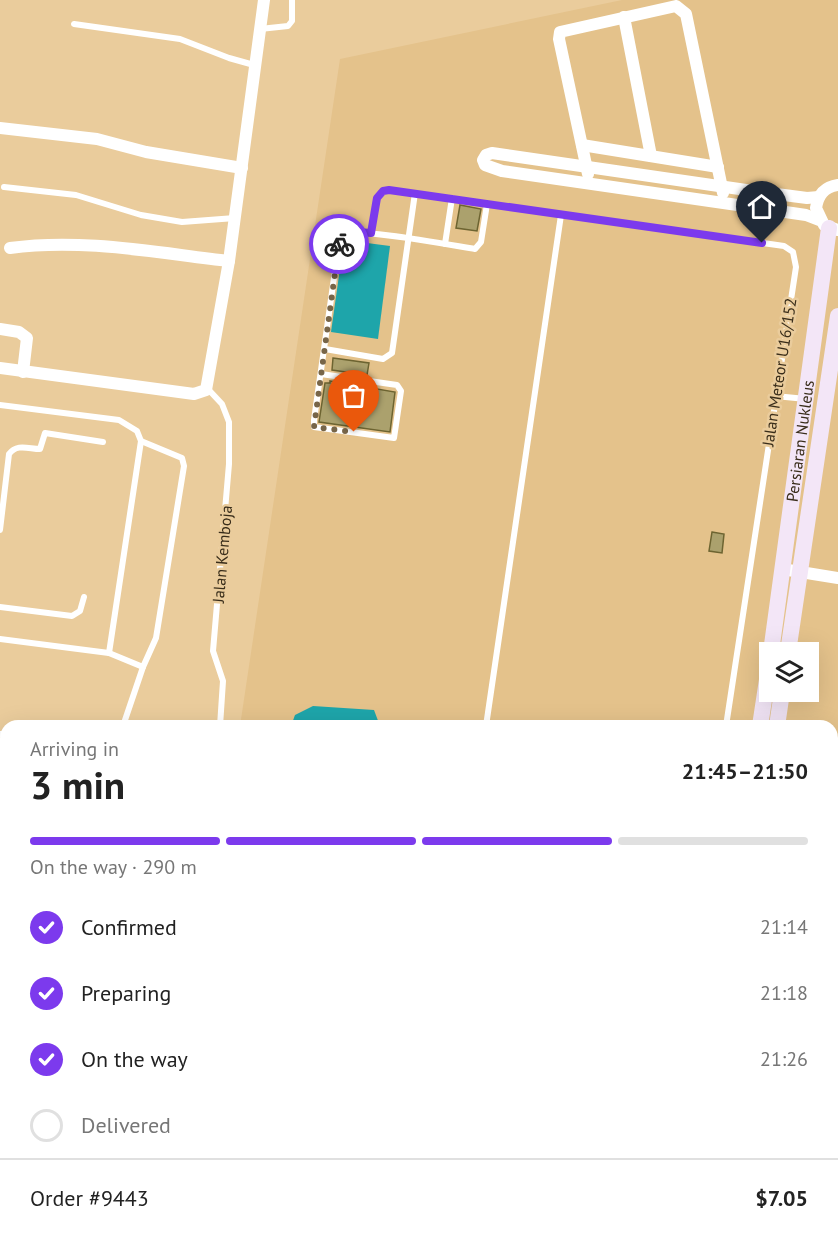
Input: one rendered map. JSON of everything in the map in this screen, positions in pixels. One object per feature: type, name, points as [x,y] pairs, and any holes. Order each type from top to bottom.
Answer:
[{"type":"street","points":[[0,368],[194,394],[201,393],[207,388],[229,261],[264,0]]},
{"type":"street","points":[[590,184],[559,39],[560,32],[676,6],[686,14],[726,204]]},
{"type":"street","points":[[624,17],[651,156]]},
{"type":"street","points":[[0,128],[97,139],[146,152],[242,168]]},
{"type":"street","points":[[582,145],[718,167]]},
{"type":"street","points":[[819,197],[807,198],[722,187],[492,153],[486,154],[483,160],[485,165],[491,169],[806,215],[829,226]]},
{"type":"street","points":[[829,226],[816,208],[819,197],[826,188],[838,185]]},
{"type":"street","name":"Persiaran Nukleus","points":[[772,642],[829,226]]},
{"type":"street","points":[[10,248],[39,244],[84,244],[229,261]]},
{"type":"street","name":"Persiaran Nukleus","points":[[790,642],[838,316]]},
{"type":"street","points":[[0,329],[19,332],[27,338],[23,372]]},
{"type":"street","points":[[782,569],[838,578]]},
{"type":"street","points":[[761,720],[764,702]]},
{"type":"street","points":[[778,720],[781,702]]},
{"type":"lane","points":[[259,29],[288,26],[292,21],[292,0]]},
{"type":"lane","points":[[75,24],[180,39],[254,65]]},
{"type":"lane","points":[[4,187],[76,195],[141,215],[182,222],[235,218]]},
{"type":"lane","name":"Jalan Meteor U16/152","points":[[371,233],[380,194],[389,190],[784,246],[793,252],[796,267],[727,720]]},
{"type":"lane","points":[[325,350],[382,358],[391,355],[415,193]]},
{"type":"lane","points":[[445,244],[452,198]]},
{"type":"lane","points":[[321,374],[397,385],[401,391],[394,438],[314,427],[321,374],[325,350],[340,235],[345,231],[371,233],[479,248],[488,204]]},
{"type":"lane","points":[[487,720],[561,215]]},
{"type":"lane","name":"Jalan Kemboja","points":[[207,388],[222,404],[229,422],[229,464],[213,651],[223,681],[220,720]]},
{"type":"lane","points":[[775,396],[806,400]]},
{"type":"lane","points":[[0,405],[119,420],[137,431],[141,441],[109,653]]},
{"type":"lane","points":[[0,530],[9,454],[12,450],[18,447],[40,448],[45,433],[103,442]]},
{"type":"lane","points":[[125,720],[143,667],[156,638],[184,466],[182,458],[141,441]]},
{"type":"lane","points":[[0,607],[72,616],[80,611],[84,597]]},
{"type":"lane","points":[[0,639],[109,653],[143,667]]},
{"type":"shaded area","points":[[622,0],[838,0],[838,720],[241,720],[340,59]]},
{"type":"water","points":[[344,240],[390,246],[378,339],[331,332]]},
{"type":"water","points":[[313,706],[374,710],[378,720],[293,720],[295,715]]},
{"type":"building","points":[[460,205],[481,209],[477,231],[456,228]]},
{"type":"building","points":[[333,358],[369,363],[367,375],[332,370]]},
{"type":"building","points":[[330,381],[395,392],[390,432],[319,422],[325,383],[330,383]]},
{"type":"building","points":[[712,532],[724,534],[722,553],[709,551]]},
{"type":"way so far","points":[[339,244],[314,427],[354,432]]},
{"type":"route","points":[[339,244],[342,232],[371,233],[377,198],[383,191],[389,190],[762,243]]}]
